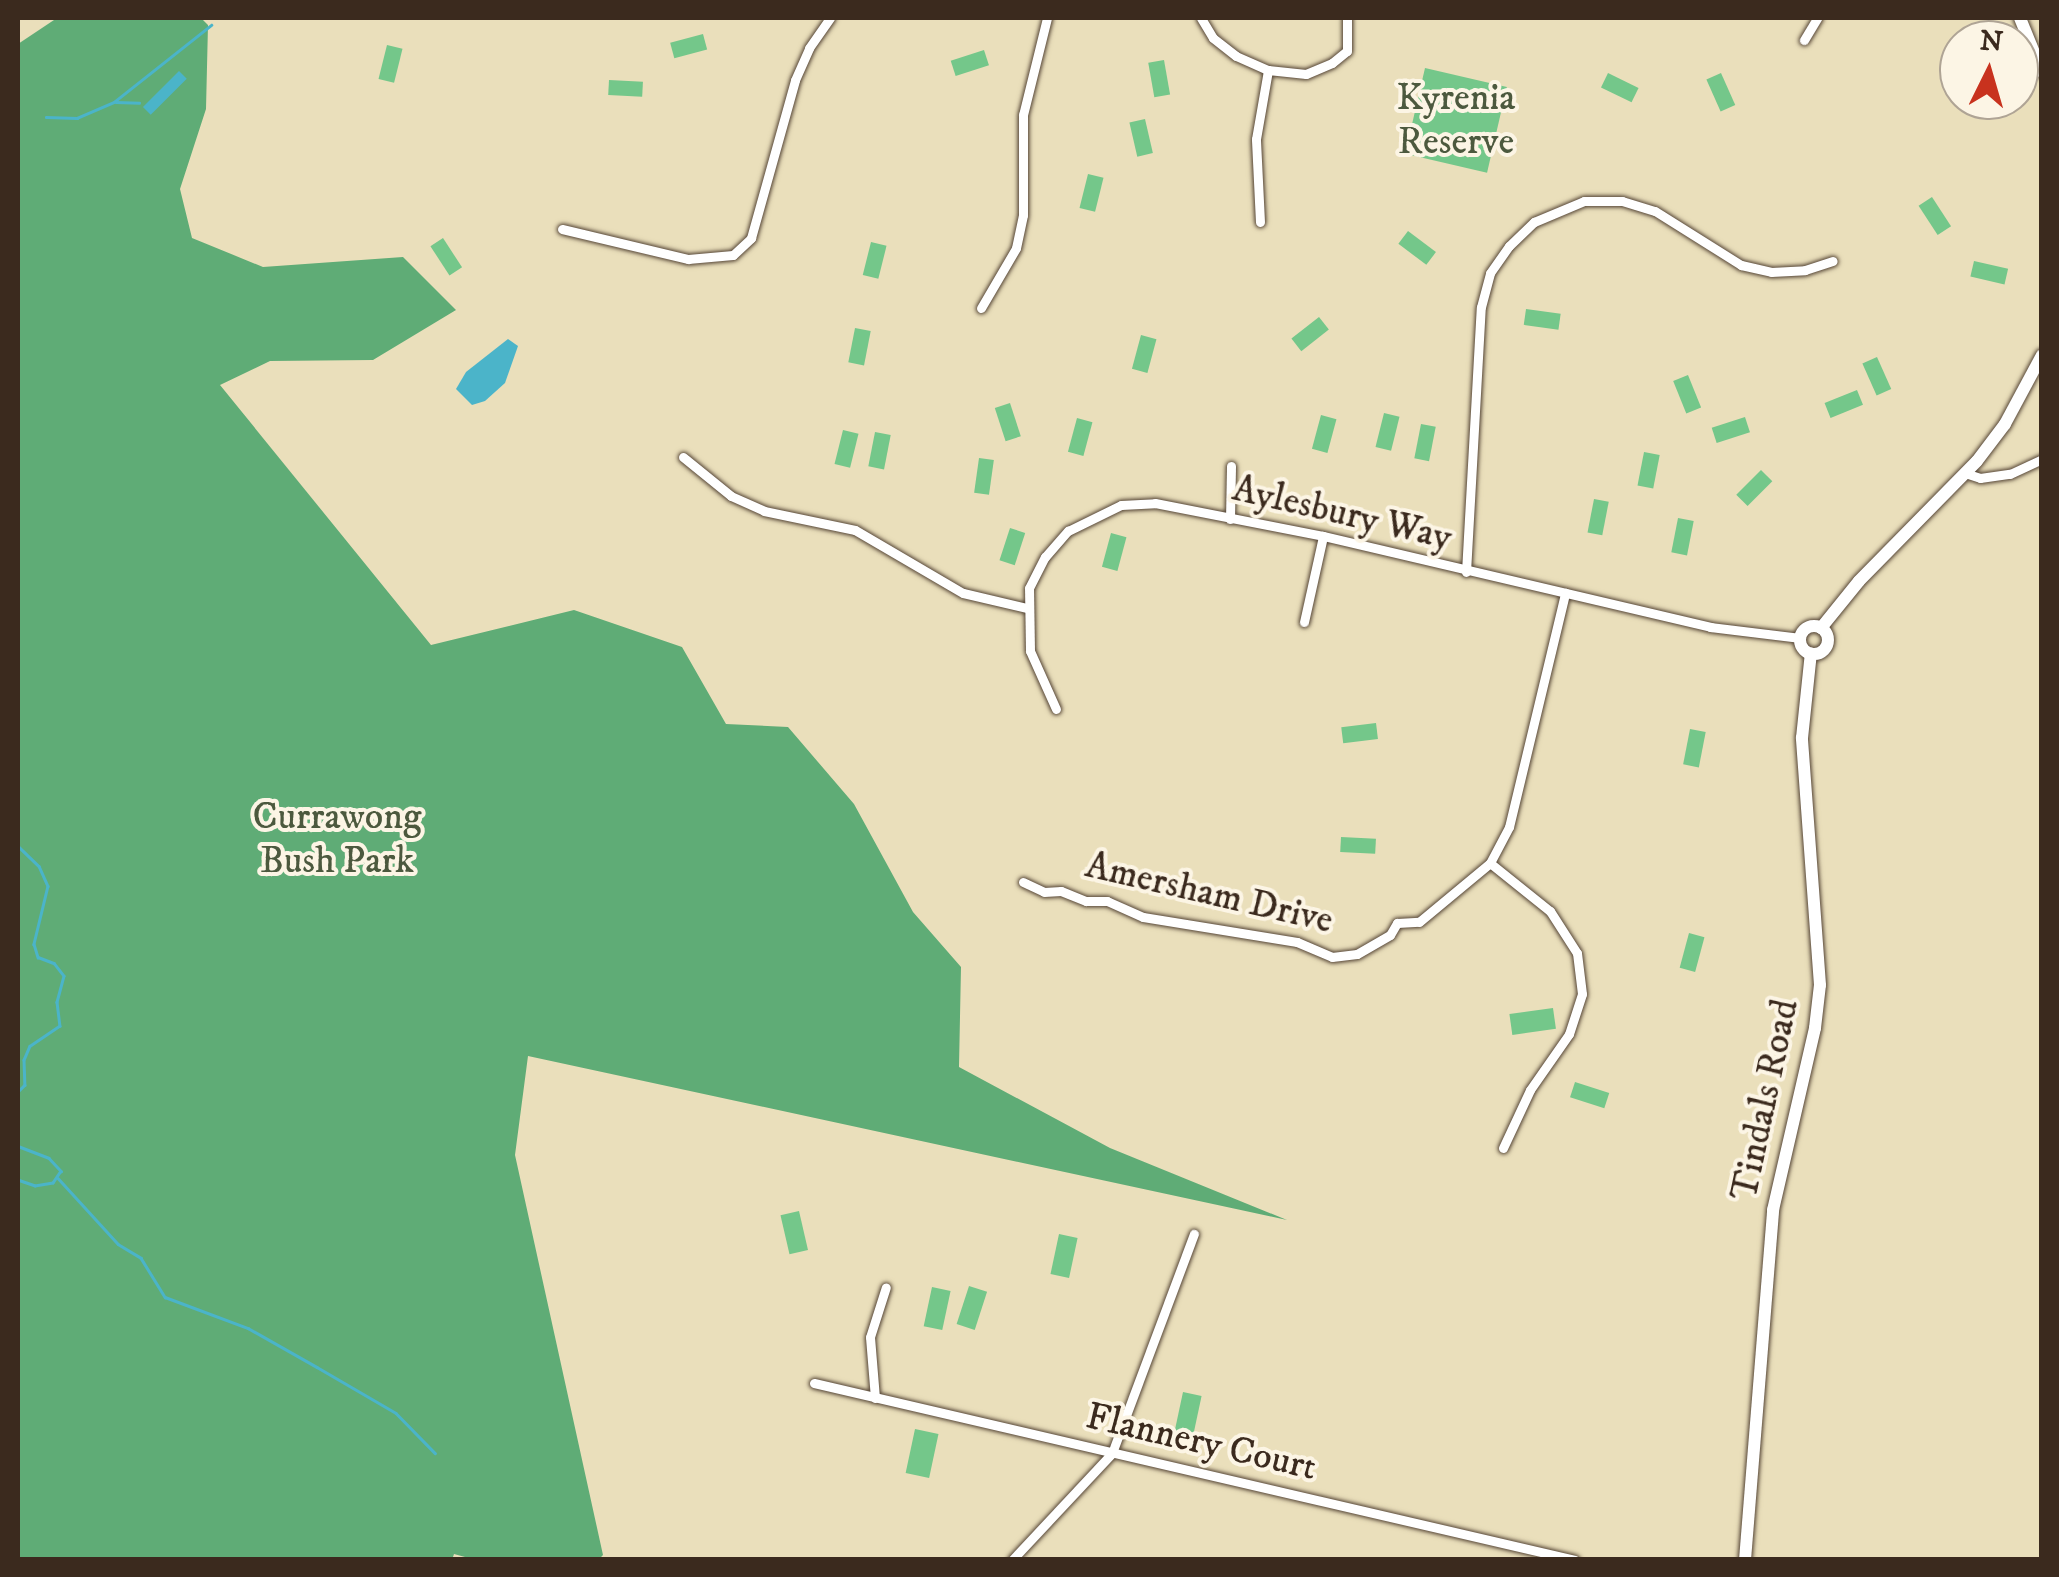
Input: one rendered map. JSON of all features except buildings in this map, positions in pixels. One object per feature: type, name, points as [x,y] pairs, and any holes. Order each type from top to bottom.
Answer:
[{"type":"main road","points":[[2020,18],[2042,72]]},
{"type":"main road","points":[[1821,628],[1859,581],[1965,473],[2006,424],[2042,355]]},
{"type":"main road","points":[[1808,627],[1821,628],[1827,634],[1826,647],[1811,654],[1801,646],[1800,638],[1808,627]]},
{"type":"main road","name":"Tindals Road","points":[[1745,1560],[1773,1210],[1815,1028],[1820,984],[1802,738],[1811,654]]},
{"type":"street","points":[[562,229],[688,259],[733,255],[751,238],[795,80],[809,48],[830,18]]},
{"type":"street","points":[[982,308],[1016,248],[1023,215],[1023,115],[1048,18]]},
{"type":"street","points":[[1200,18],[1212,38],[1236,56],[1268,70],[1306,74],[1332,63],[1347,51],[1348,18]]},
{"type":"street","points":[[1804,40],[1816,18]]},
{"type":"street","points":[[1260,222],[1256,139],[1268,70]]},
{"type":"street","points":[[1466,572],[1481,308],[1490,274],[1509,246],[1534,222],[1584,202],[1622,201],[1655,211],[1741,265],[1771,272],[1806,270],[1834,261]]},
{"type":"street","points":[[683,457],[732,496],[764,512],[854,530],[963,593],[1027,608]]},
{"type":"street","points":[[1965,473],[1980,478],[2010,474],[2042,459]]},
{"type":"street","points":[[1230,519],[1231,466]]},
{"type":"street","name":"Aylesbury Way","points":[[1056,709],[1030,652],[1029,588],[1045,557],[1068,531],[1120,505],[1155,502],[1322,536],[1710,627],[1800,638]]},
{"type":"street","points":[[1304,622],[1322,536]]},
{"type":"street","name":"Amersham Drive","points":[[1023,882],[1044,892],[1061,890],[1086,901],[1106,901],[1143,918],[1297,942],[1332,957],[1356,954],[1390,935],[1397,923],[1419,922],[1490,863],[1510,827],[1565,593]]},
{"type":"street","points":[[1490,863],[1550,911],[1576,954],[1582,994],[1569,1034],[1530,1090],[1503,1148]]},
{"type":"street","points":[[1012,1560],[1112,1453],[1194,1234]]},
{"type":"street","points":[[875,1398],[870,1337],[886,1287]]},
{"type":"street","name":"Flannery Court","points":[[814,1383],[1576,1560]]},
{"type":"green space","name":"Currawong Bush Park","points":[[57,18],[201,18],[208,25],[206,109],[180,189],[192,238],[263,267],[403,257],[456,310],[373,360],[270,361],[220,385],[431,645],[574,610],[682,647],[726,724],[788,727],[854,804],[913,912],[961,967],[959,1067],[1110,1148],[1287,1220],[528,1056],[515,1155],[603,1555],[598,1560],[476,1560],[454,1554],[452,1560],[18,1559],[18,44]]},
{"type":"green space","points":[[703,34],[707,49],[674,58],[670,43]]},
{"type":"green space","points":[[387,45],[403,49],[394,83],[379,79]]},
{"type":"green space","points":[[984,50],[989,65],[956,76],[951,61]]},
{"type":"green space","points":[[1164,60],[1170,94],[1154,97],[1148,63]]},
{"type":"green space","name":"Kyrenia Reserve","points":[[1425,68],[1507,87],[1487,173],[1405,154]]},
{"type":"green space","points":[[1608,73],[1639,88],[1632,102],[1601,87]]},
{"type":"green space","points":[[1721,73],[1735,105],[1721,111],[1706,80]]},
{"type":"green space","points":[[609,80],[643,82],[642,97],[608,95]]},
{"type":"green space","points":[[1145,119],[1153,153],[1137,157],[1129,123]]},
{"type":"green space","points":[[1088,174],[1104,178],[1095,212],[1080,208]]},
{"type":"green space","points":[[1932,197],[1951,226],[1938,235],[1919,206]]},
{"type":"green space","points":[[1408,231],[1436,252],[1426,265],[1398,244]]},
{"type":"green space","points":[[443,238],[462,267],[449,276],[430,246]]},
{"type":"green space","points":[[871,242],[887,246],[878,279],[863,275]]},
{"type":"green space","points":[[1974,261],[2008,269],[2005,284],[1970,277]]},
{"type":"green space","points":[[1526,309],[1561,314],[1558,330],[1524,325]]},
{"type":"green space","points":[[1319,317],[1329,330],[1301,351],[1291,339]]},
{"type":"green space","points":[[855,328],[871,331],[864,365],[848,362]]},
{"type":"green space","points":[[1141,335],[1156,339],[1147,373],[1132,369]]},
{"type":"green space","points":[[1877,357],[1891,389],[1877,395],[1862,364]]},
{"type":"green space","points":[[1688,375],[1701,407],[1686,413],[1673,381]]},
{"type":"green space","points":[[1857,390],[1863,405],[1831,418],[1825,403]]},
{"type":"green space","points":[[1010,403],[1021,436],[1006,441],[995,408]]},
{"type":"green space","points":[[1384,413],[1400,417],[1391,451],[1376,447]]},
{"type":"green space","points":[[1321,415],[1336,419],[1327,453],[1312,449]]},
{"type":"green space","points":[[1745,417],[1750,432],[1717,443],[1712,428]]},
{"type":"green space","points":[[1077,418],[1092,422],[1083,456],[1068,452]]},
{"type":"green space","points":[[1421,424],[1436,427],[1429,461],[1414,458]]},
{"type":"green space","points":[[843,430],[859,434],[850,468],[835,464]]},
{"type":"green space","points":[[875,432],[891,435],[884,469],[868,466]]},
{"type":"green space","points":[[1644,452],[1660,455],[1653,488],[1638,485]]},
{"type":"green space","points":[[979,458],[994,460],[989,495],[974,493]]},
{"type":"green space","points":[[1761,470],[1772,481],[1748,506],[1736,495]]},
{"type":"green space","points":[[1594,499],[1609,502],[1602,535],[1588,532]]},
{"type":"green space","points":[[1678,518],[1694,521],[1687,555],[1671,552]]},
{"type":"green space","points":[[1010,528],[1025,533],[1015,565],[999,560]]},
{"type":"green space","points":[[1111,533],[1126,537],[1117,571],[1102,567]]},
{"type":"green space","points":[[1376,723],[1378,739],[1343,743],[1341,727]]},
{"type":"green space","points":[[1690,729],[1706,732],[1699,767],[1683,764]]},
{"type":"green space","points":[[1341,837],[1376,839],[1375,854],[1340,852]]},
{"type":"green space","points":[[1689,933],[1704,937],[1695,972],[1680,968]]},
{"type":"green space","points":[[1553,1008],[1556,1029],[1512,1035],[1509,1014]]},
{"type":"green space","points":[[1575,1082],[1609,1093],[1604,1108],[1570,1097]]},
{"type":"green space","points":[[799,1211],[808,1250],[789,1254],[780,1215]]},
{"type":"green space","points":[[1059,1234],[1078,1238],[1069,1278],[1050,1274]]},
{"type":"green space","points":[[969,1286],[987,1292],[975,1330],[957,1324]]},
{"type":"green space","points":[[932,1287],[951,1291],[942,1330],[924,1326]]},
{"type":"green space","points":[[1183,1392],[1202,1396],[1193,1436],[1174,1432]]},
{"type":"green space","points":[[915,1429],[938,1434],[929,1478],[906,1473]]},
{"type":"water","points":[[179,71],[187,79],[151,115],[143,107]]},
{"type":"water","points":[[508,339],[518,346],[505,383],[485,401],[472,405],[456,389],[466,372]]},
{"type":"waterway","points":[[46,117],[77,118],[114,102],[211,25]]},
{"type":"waterway","points":[[116,102],[139,103]]},
{"type":"waterway","points":[[18,846],[39,866],[48,886],[34,944],[38,957],[54,963],[64,976],[57,1002],[60,1026],[30,1046],[24,1060],[25,1085],[18,1092]]},
{"type":"waterway","points":[[18,1146],[49,1158],[61,1171],[53,1183],[35,1186],[18,1180]]},
{"type":"waterway","points":[[58,1178],[118,1244],[141,1258],[165,1297],[248,1328],[317,1367],[396,1413],[435,1453]]}]
